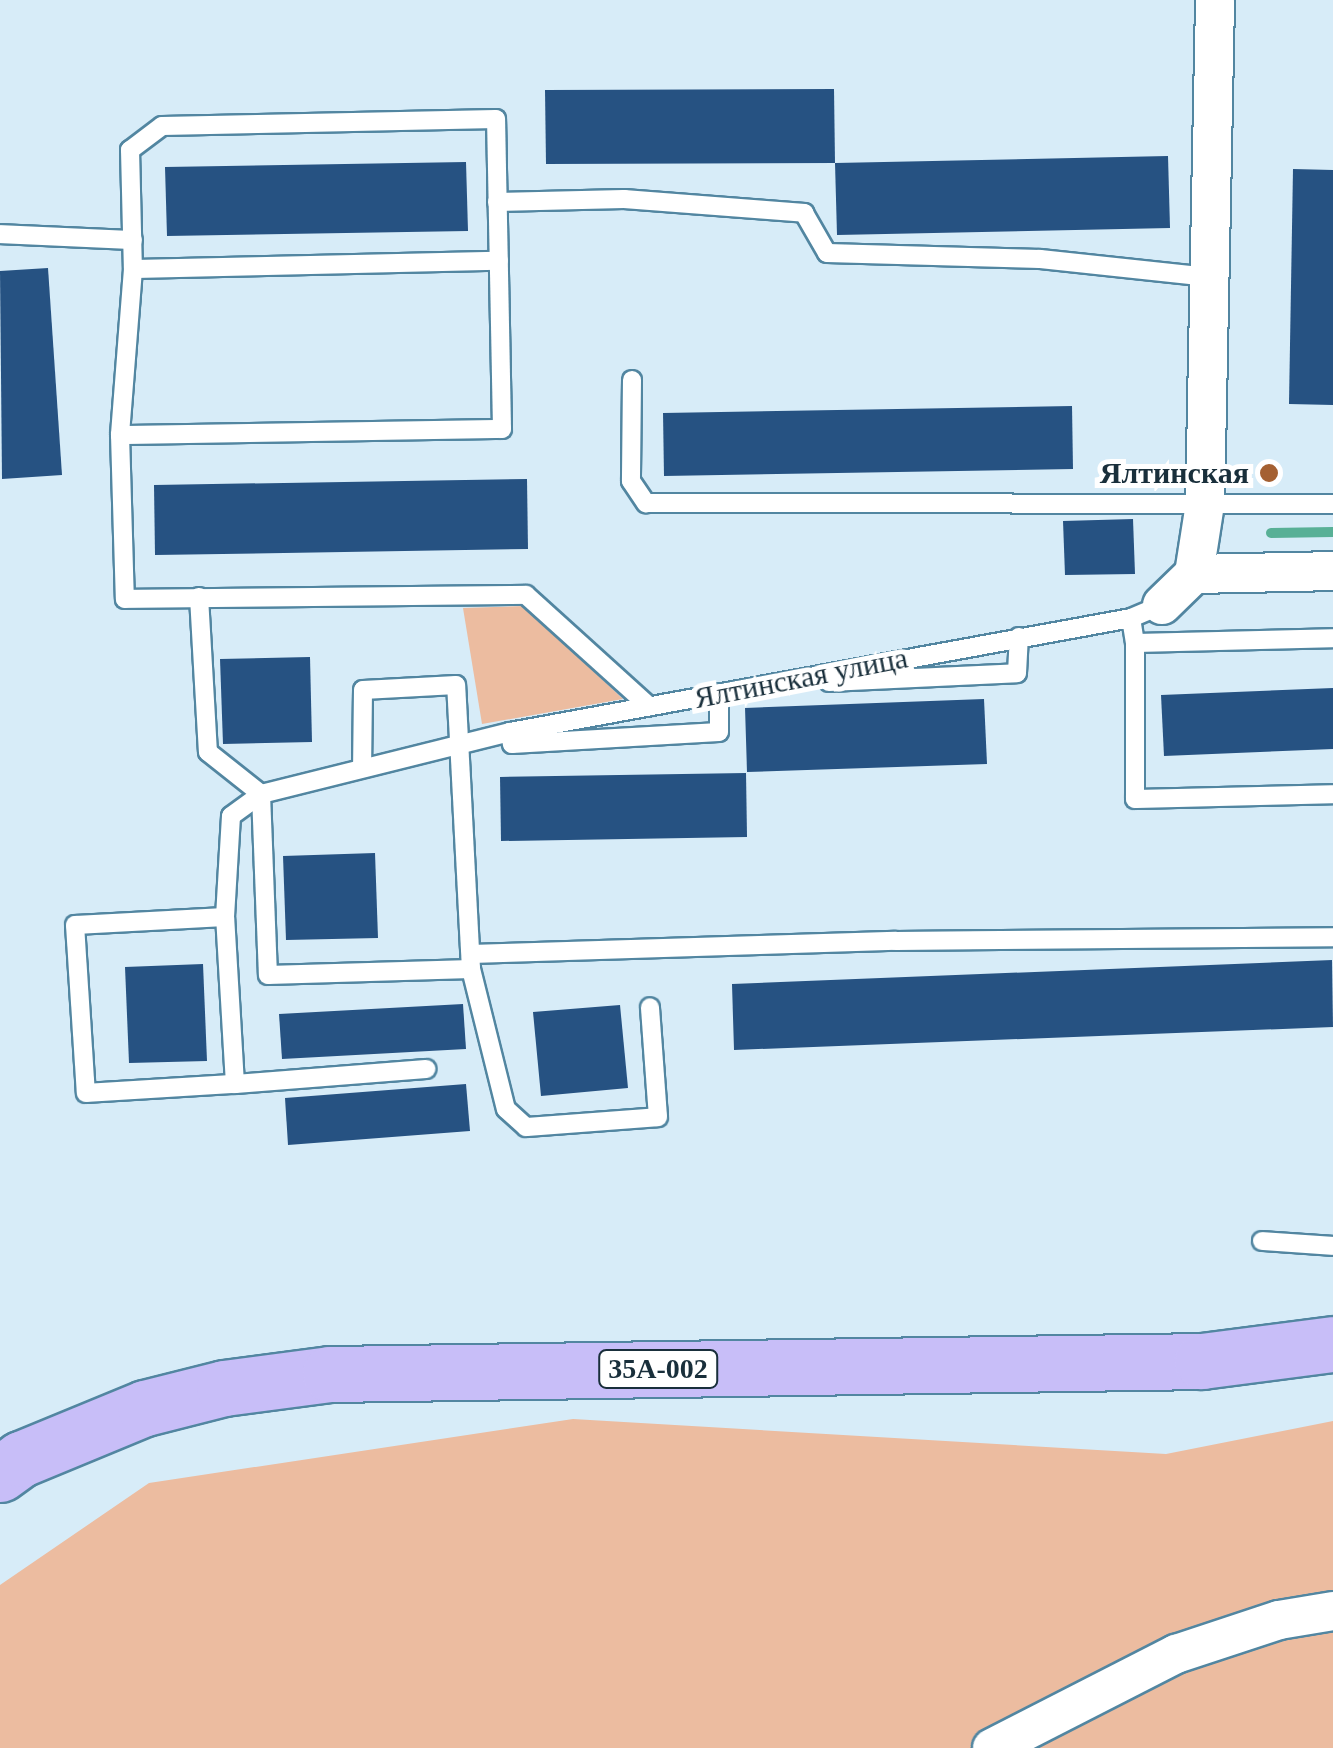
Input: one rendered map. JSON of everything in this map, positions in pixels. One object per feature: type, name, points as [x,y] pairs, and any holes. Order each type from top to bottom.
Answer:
[{"type":"highway","name":"35А-002","points":[[0,1474],[22,1459],[145,1408],[224,1388],[330,1374],[1202,1361],[1333,1344]]},
{"type":"street","points":[[1194,574],[1205,504],[1216,0]]},
{"type":"street","points":[[1146,611],[1194,574],[1333,571]]},
{"type":"street","points":[[992,1748],[1176,1654],[1280,1620],[1333,1611]]},
{"type":"lane","points":[[120,436],[502,429],[496,119],[162,126],[130,150],[133,269],[120,436],[125,599],[526,595],[649,706]]},
{"type":"lane","points":[[498,202],[624,199],[804,213],[827,253],[1040,259],[1209,276]]},
{"type":"lane","points":[[0,234],[132,240]]},
{"type":"lane","points":[[133,269],[498,261]]},
{"type":"lane","points":[[632,380],[631,481],[646,503],[1333,504]]},
{"type":"lane","points":[[199,596],[208,752],[261,794],[268,975],[896,941],[1333,936]]},
{"type":"lane","points":[[1146,611],[1135,643],[1135,799],[1333,794]]},
{"type":"lane","name":"Ялтинская улица","points":[[261,794],[510,732],[1146,611]]},
{"type":"lane","points":[[762,685],[1018,672],[1018,637]]},
{"type":"lane","points":[[1135,643],[1333,638]]},
{"type":"lane","points":[[362,768],[363,690],[456,685],[471,962],[506,1109],[526,1127],[658,1117],[650,1006]]},
{"type":"lane","points":[[510,732],[512,744],[719,732],[720,693]]},
{"type":"lane","points":[[236,1084],[224,917],[231,816],[261,794]]},
{"type":"lane","points":[[224,917],[75,925],[86,1093],[426,1070]]},
{"type":"lane","points":[[1262,1242],[1333,1246]]},
{"type":"shaded area","points":[[524,606],[623,699],[482,724],[463,608]]},
{"type":"shaded area","points":[[573,1419],[1166,1454],[1333,1421],[1333,1748],[0,1748],[0,1585],[149,1483]]},
{"type":"building","points":[[834,89],[835,163],[546,164],[545,90]]},
{"type":"building","points":[[1168,156],[1170,228],[837,235],[835,163]]},
{"type":"building","points":[[466,162],[468,231],[167,236],[165,167]]},
{"type":"building","points":[[1293,169],[1333,170],[1333,405],[1289,404]]},
{"type":"building","points":[[48,268],[62,475],[2,479],[0,271]]},
{"type":"building","points":[[1072,406],[1073,469],[664,476],[663,413]]},
{"type":"building","points":[[527,479],[528,549],[155,555],[154,485]]},
{"type":"building","points":[[1133,519],[1135,574],[1065,575],[1063,521]]},
{"type":"building","points":[[310,657],[312,742],[223,744],[220,659]]},
{"type":"building","points":[[1333,688],[1333,749],[1164,756],[1161,695]]},
{"type":"building","points":[[984,699],[987,764],[747,772],[745,708]]},
{"type":"building","points":[[746,773],[747,837],[501,841],[500,777]]},
{"type":"building","points":[[375,853],[378,938],[286,940],[283,856]]},
{"type":"building","points":[[1332,960],[1333,1027],[734,1050],[732,984]]},
{"type":"building","points":[[203,964],[207,1061],[129,1063],[125,967]]},
{"type":"building","points":[[463,1004],[466,1049],[282,1059],[279,1014]]},
{"type":"building","points":[[620,1005],[628,1088],[541,1096],[533,1012]]},
{"type":"building","points":[[466,1084],[470,1131],[288,1145],[285,1098]]},
{"type":"waterway","points":[[1271,533],[1333,532]]},
{"type":"place","name":"Ялтинская","points":[[1269,473]]}]
